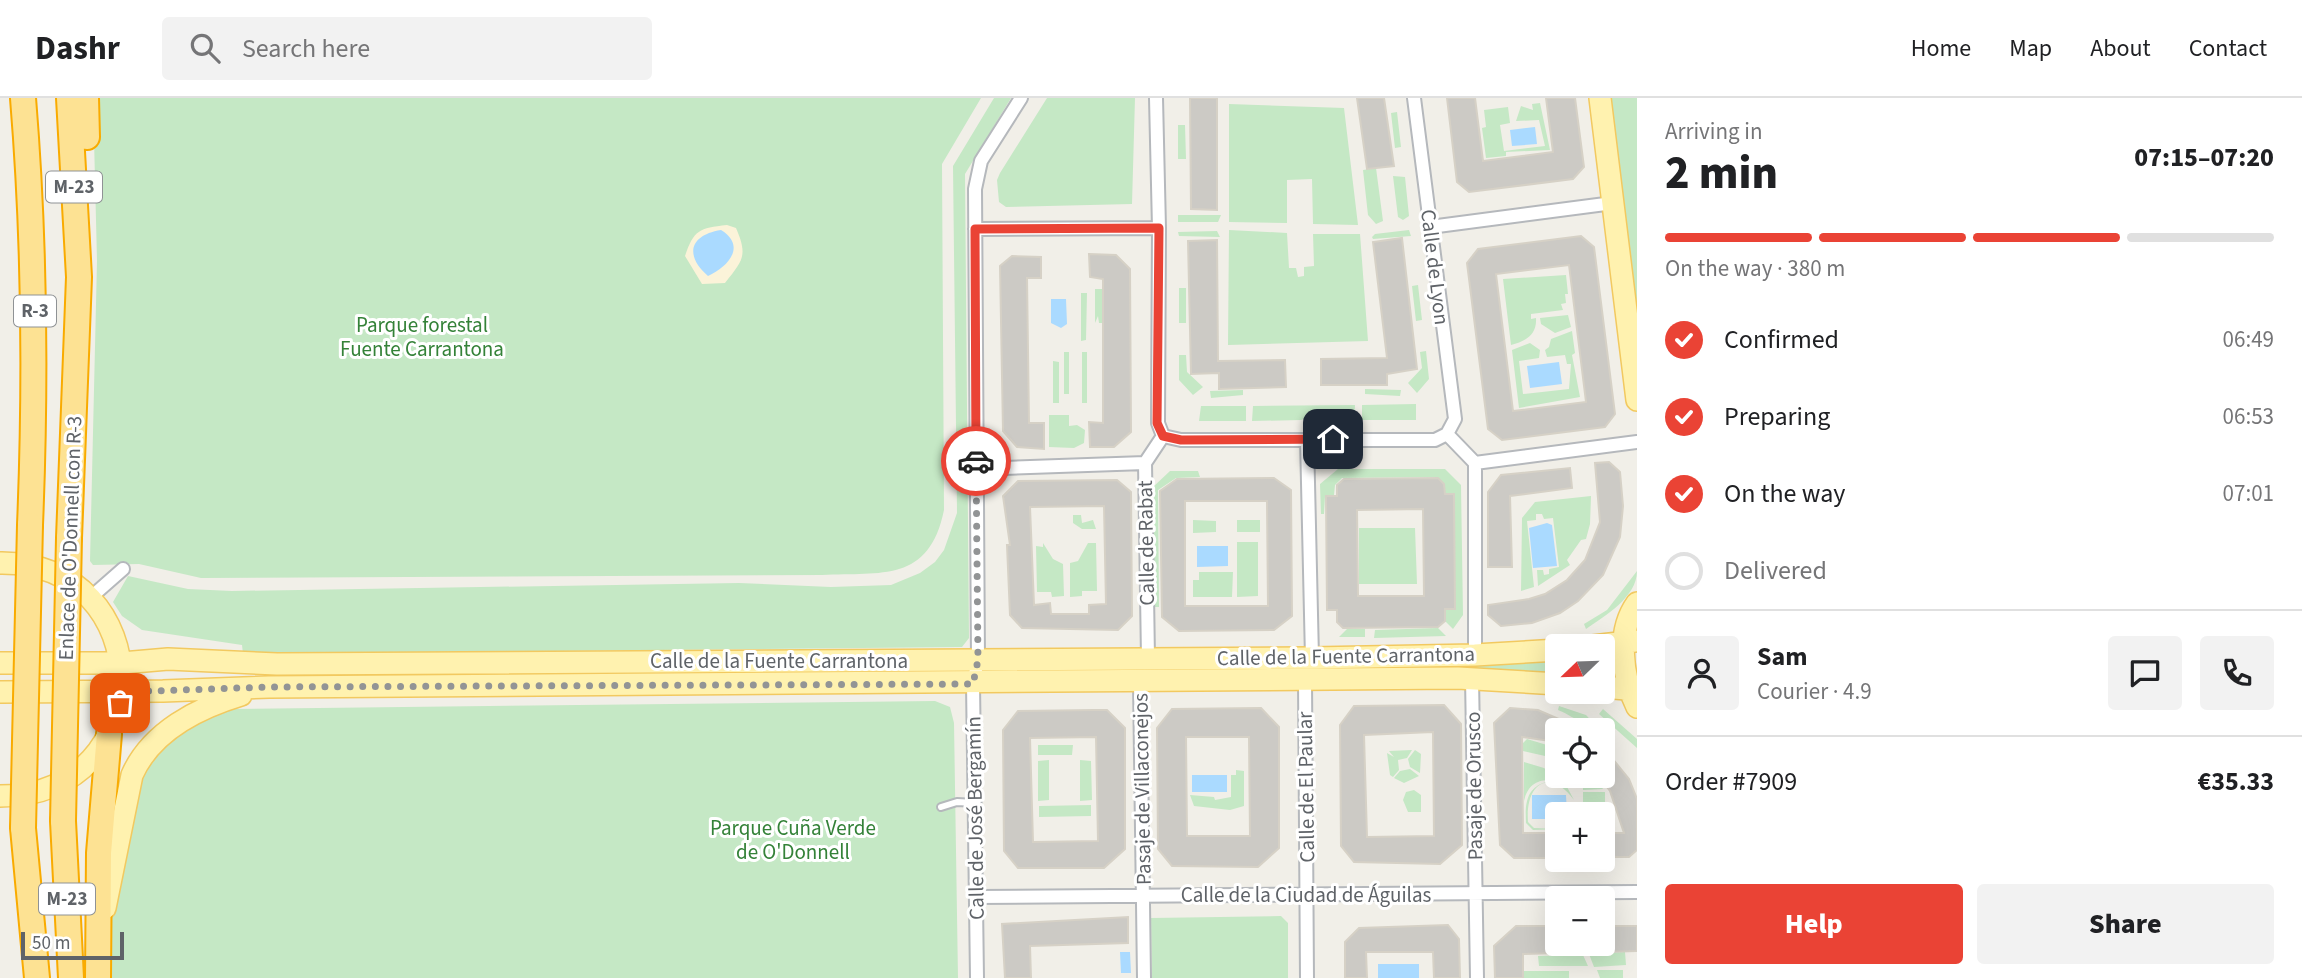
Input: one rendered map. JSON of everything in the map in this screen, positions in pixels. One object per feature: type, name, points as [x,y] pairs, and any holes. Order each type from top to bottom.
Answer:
[{"type":"highway","name":"R-3","points":[[23,98],[33,222],[36,380],[23,828],[37,978]]},
{"type":"highway","name":"Enlace de O'Donnell con R-3","points":[[69,98],[79,277],[69,538],[63,821],[71,978]]},
{"type":"highway","points":[[79,277],[88,203],[86,98]]},
{"type":"highway","points":[[98,978],[96,948],[99,853],[108,734]]},
{"type":"main road","points":[[1600,98],[1637,400]]},
{"type":"main road","points":[[0,563],[31,565],[72,583],[90,598],[110,626],[122,663],[122,692],[108,734],[87,764],[61,783],[29,794],[0,796]]},
{"type":"main road","points":[[1615,690],[1634,696],[1630,641],[1637,603]]},
{"type":"main road","name":"Calle de la Fuente Carrantona","points":[[0,663],[122,663],[168,659],[277,664],[1312,658],[1545,651]]},
{"type":"main road","name":"Calle de la Fuente Carrantona","points":[[0,692],[122,692],[269,687],[973,684],[1472,678],[1545,683]]},
{"type":"main road","points":[[96,948],[132,775],[137,763],[155,741],[185,720],[219,702],[269,687]]},
{"type":"street","name":"Calle de José Bergamín","points":[[977,978],[973,684],[978,660],[976,174],[1021,98]]},
{"type":"street","points":[[1156,98],[1159,228],[1157,423],[1163,436],[1181,440],[1436,440],[1447,434],[1475,463],[1475,655]]},
{"type":"street","name":"Calle de Lyon","points":[[1414,98],[1455,419],[1447,434]]},
{"type":"street","points":[[1430,227],[1613,203]]},
{"type":"street","points":[[975,229],[1159,228]]},
{"type":"street","name":"Calle de Rabat","points":[[1148,658],[1145,463],[1163,436]]},
{"type":"street","points":[[1307,439],[1312,658]]},
{"type":"street","points":[[1475,463],[1637,442]]},
{"type":"street","points":[[976,469],[1145,463]]},
{"type":"street","points":[[90,598],[123,569]]},
{"type":"street","name":"Pasaje de Orusco","points":[[1472,678],[1477,978]]},
{"type":"street","name":"Calle de El Paular","points":[[1304,680],[1307,978]]},
{"type":"street","name":"Pasaje de Villaconejos","points":[[1140,681],[1144,978]]},
{"type":"street","name":"Calle de la Ciudad de Águilas","points":[[976,897],[1307,892],[1637,892]]},
{"type":"lane","points":[[941,807],[957,802],[975,803]]},
{"type":"green space","name":"Parque forestal Fuente Carrantona","points":[[93,98],[981,98],[942,164],[944,510],[937,534],[927,551],[915,562],[900,569],[864,574],[201,578],[139,564],[93,565],[90,561],[97,261]]},
{"type":"green space","points":[[994,98],[1011,98],[965,174],[969,638],[962,647],[243,654],[242,645],[142,630],[122,616],[113,602],[128,576],[188,589],[232,591],[739,583],[831,587],[891,585],[920,573],[935,562],[944,550],[957,513],[953,166]]},
{"type":"green space","points":[[1047,98],[1135,98],[1132,204],[1006,207],[999,202],[997,180],[1000,173]]},
{"type":"green space","points":[[1608,98],[1637,98],[1637,334]]},
{"type":"green space","points":[[1540,103],[1550,150],[1506,152],[1506,156],[1486,158],[1482,128],[1486,127],[1484,110],[1508,107],[1510,123],[1500,125],[1504,151],[1545,146],[1539,120],[1516,121],[1521,106],[1533,110],[1532,104]]},
{"type":"green space","points":[[1229,104],[1344,108],[1358,225],[1313,224],[1312,179],[1287,180],[1287,223],[1229,222]]},
{"type":"green space","points":[[1397,112],[1401,147],[1395,148],[1391,113]]},
{"type":"green space","points":[[1178,125],[1185,125],[1186,159],[1178,159]]},
{"type":"green space","points":[[1376,168],[1383,221],[1376,224],[1368,215],[1363,170]]},
{"type":"green space","points":[[1393,176],[1405,177],[1409,216],[1403,220],[1398,217]]},
{"type":"green space","points":[[1178,215],[1221,215],[1218,222],[1178,222]]},
{"type":"green space","points":[[1229,230],[1287,233],[1289,268],[1296,268],[1298,277],[1304,276],[1304,267],[1314,266],[1313,234],[1360,234],[1368,341],[1228,345]]},
{"type":"green space","points":[[1409,230],[1411,236],[1372,237],[1375,234]]},
{"type":"green space","points":[[1217,231],[1220,237],[1179,236],[1178,232]]},
{"type":"green space","points":[[1566,275],[1568,294],[1565,294],[1566,303],[1561,304],[1563,310],[1531,314],[1531,319],[1536,318],[1535,329],[1526,339],[1511,345],[1503,279]]},
{"type":"green space","points":[[1418,285],[1422,320],[1416,321],[1412,286]]},
{"type":"green space","points":[[1179,288],[1186,288],[1186,323],[1179,323]]},
{"type":"green space","points":[[1095,289],[1103,289],[1103,323],[1099,323],[1098,316],[1095,323]]},
{"type":"green space","points":[[1081,293],[1087,293],[1086,340],[1081,341]]},
{"type":"green space","points":[[1568,315],[1571,327],[1555,333],[1541,324],[1540,318]]},
{"type":"green space","points":[[1572,331],[1575,353],[1572,355],[1580,397],[1519,408],[1512,350],[1530,343],[1540,350],[1539,358],[1519,361],[1523,394],[1569,389],[1571,364],[1567,364],[1565,355],[1547,357],[1545,350],[1551,339]]},
{"type":"green space","points":[[1426,351],[1429,379],[1417,393],[1408,383],[1422,368],[1420,352]]},
{"type":"green space","points":[[1064,352],[1069,352],[1069,394],[1064,394]]},
{"type":"green space","points":[[1082,352],[1087,352],[1087,403],[1082,403]]},
{"type":"green space","points":[[1179,355],[1186,355],[1187,372],[1203,387],[1193,395],[1179,380]]},
{"type":"green space","points":[[1053,361],[1059,362],[1059,403],[1053,403]]},
{"type":"green space","points":[[1365,389],[1401,390],[1400,396],[1365,394]]},
{"type":"green space","points":[[1243,390],[1243,395],[1211,398],[1210,391]]},
{"type":"green space","points":[[1416,404],[1416,420],[1362,420],[1362,405]]},
{"type":"green space","points":[[1355,405],[1354,420],[1328,418],[1316,421],[1313,416],[1301,420],[1252,421],[1253,406]]},
{"type":"green space","points":[[1201,406],[1246,406],[1246,421],[1199,421]]},
{"type":"green space","points":[[1049,415],[1069,415],[1069,426],[1077,425],[1085,430],[1084,443],[1074,448],[1049,447]]},
{"type":"green space","points":[[1338,469],[1445,469],[1461,485],[1463,615],[1453,629],[1445,621],[1444,484],[1436,477],[1342,478],[1335,485],[1334,495],[1325,496],[1324,514],[1321,514],[1320,484]]},
{"type":"green space","points":[[1170,471],[1198,471],[1200,477],[1176,478],[1158,490],[1159,607],[1153,607],[1153,487]]},
{"type":"green space","points":[[1591,496],[1590,524],[1586,539],[1581,540],[1567,560],[1570,565],[1538,586],[1537,570],[1543,570],[1544,575],[1549,574],[1549,569],[1559,567],[1553,518],[1544,519],[1542,514],[1536,514],[1536,520],[1527,521],[1534,587],[1521,591],[1522,518],[1535,502]]},
{"type":"green space","points":[[1073,515],[1081,515],[1082,523],[1093,520],[1096,529],[1082,529],[1073,523]]},
{"type":"green space","points":[[1193,520],[1216,521],[1216,532],[1193,533]]},
{"type":"green space","points":[[1237,520],[1260,520],[1260,532],[1237,532]]},
{"type":"green space","points":[[1359,528],[1415,528],[1417,584],[1359,584]]},
{"type":"green space","points":[[1237,542],[1258,542],[1258,596],[1237,597]]},
{"type":"green space","points":[[1043,543],[1053,559],[1063,564],[1064,596],[1052,597],[1051,592],[1037,592],[1036,546],[1043,547]]},
{"type":"green space","points":[[1088,543],[1096,543],[1097,591],[1082,591],[1082,596],[1070,597],[1070,563],[1078,561]]},
{"type":"green space","points":[[1637,571],[1632,589],[1619,605],[1586,629],[1584,624],[1607,610]]},
{"type":"green space","points":[[1199,572],[1233,572],[1232,597],[1193,597],[1193,580],[1199,580]]},
{"type":"green space","points":[[1438,628],[1446,636],[1374,638],[1375,630]]},
{"type":"green space","points":[[1347,629],[1365,629],[1365,637],[1339,637]]},
{"type":"green space","points":[[1545,660],[1545,673],[1268,673],[1267,665]]},
{"type":"green space","name":"Parque Cuña Verde de O'Donnell","points":[[935,701],[950,707],[954,723],[958,978],[107,978],[105,939],[132,804],[147,761],[180,730],[227,709]]},
{"type":"green space","points":[[1559,706],[1589,718],[1574,718],[1558,710]]},
{"type":"green space","points":[[1603,709],[1613,718],[1603,718],[1599,714]]},
{"type":"green space","points":[[1615,720],[1637,739],[1637,748],[1615,728]]},
{"type":"green space","points":[[1527,739],[1545,744],[1545,756],[1523,751],[1523,743]]},
{"type":"green space","points":[[1038,745],[1073,745],[1072,755],[1038,755]]},
{"type":"green space","points":[[1412,750],[1407,758],[1398,760],[1399,770],[1393,777],[1390,775],[1387,753],[1394,757],[1389,751]]},
{"type":"green space","points":[[1415,750],[1421,754],[1420,773],[1410,767],[1408,759]]},
{"type":"green space","points":[[1049,760],[1049,800],[1038,801],[1038,761]]},
{"type":"green space","points":[[1080,760],[1091,761],[1092,800],[1080,801]]},
{"type":"green space","points":[[1524,762],[1545,769],[1545,781],[1531,787],[1524,801]]},
{"type":"green space","points":[[1410,769],[1419,776],[1404,783],[1394,778],[1400,771]]},
{"type":"green space","points":[[1236,770],[1244,771],[1244,806],[1230,810],[1194,806],[1190,795],[1214,797],[1215,800],[1231,797],[1231,775],[1236,775]]},
{"type":"green space","points":[[1545,782],[1535,789],[1531,798],[1528,822],[1534,828],[1545,830],[1533,830],[1526,823],[1526,809],[1532,791]]},
{"type":"green space","points":[[1414,790],[1421,795],[1421,812],[1408,812],[1403,800],[1406,792]]},
{"type":"green space","points":[[1583,792],[1605,792],[1605,802],[1583,802]]},
{"type":"green space","points":[[1091,805],[1091,816],[1039,817],[1039,806]]},
{"type":"green space","points":[[1281,916],[1288,923],[1288,978],[1152,978],[1151,918]]},
{"type":"green space","points":[[1625,952],[1626,965],[1594,967],[1590,956],[1615,956],[1615,953]]},
{"type":"green space","points":[[1538,956],[1583,956],[1588,966],[1539,966]]},
{"type":"green space","points":[[1597,970],[1623,970],[1623,978],[1600,978]]},
{"type":"green space","points":[[1524,971],[1569,971],[1569,978],[1524,978]]},
{"type":"sand","points":[[727,225],[736,228],[740,237],[743,252],[740,263],[725,283],[702,284],[685,256],[688,247],[704,229]]},
{"type":"water","points":[[1535,127],[1537,144],[1512,146],[1510,130]]},
{"type":"water","points":[[721,230],[729,236],[734,249],[728,262],[708,276],[696,261],[694,247],[703,236]]},
{"type":"water","points":[[1051,299],[1066,299],[1067,324],[1061,328],[1051,323]]},
{"type":"water","points":[[1559,362],[1562,384],[1530,388],[1527,366]]},
{"type":"water","points":[[1547,523],[1552,525],[1557,566],[1533,568],[1529,528]]},
{"type":"water","points":[[1197,546],[1228,546],[1228,566],[1197,567]]},
{"type":"water","points":[[1192,775],[1227,775],[1227,792],[1192,792]]},
{"type":"water","points":[[1532,795],[1566,795],[1566,802],[1545,802],[1545,819],[1532,819]]},
{"type":"water","points":[[1120,952],[1130,952],[1131,973],[1121,973]]},
{"type":"water","points":[[1378,964],[1419,964],[1419,978],[1378,978]]},
{"type":"building","points":[[1190,98],[1217,98],[1217,210],[1191,209]]},
{"type":"building","points":[[1357,98],[1384,98],[1394,166],[1367,169]]},
{"type":"building","points":[[1447,98],[1475,98],[1483,161],[1553,152],[1546,98],[1575,98],[1584,167],[1573,179],[1469,192],[1457,182]]},
{"type":"building","points":[[1581,236],[1594,247],[1615,414],[1605,427],[1502,440],[1488,429],[1467,263],[1478,249]],"holes":[[[1569,265],[1586,402],[1513,411],[1496,274]]]},
{"type":"building","points":[[1402,238],[1417,369],[1387,374],[1387,385],[1321,385],[1321,359],[1387,358],[1373,242]]},
{"type":"building","points":[[1217,240],[1218,361],[1285,360],[1286,387],[1219,389],[1219,373],[1191,374],[1188,241]]},
{"type":"building","points":[[1089,254],[1116,255],[1130,269],[1131,432],[1114,447],[1090,447],[1089,422],[1103,423],[1103,279],[1090,277]]},
{"type":"building","points":[[1012,256],[1041,257],[1041,278],[1027,278],[1029,423],[1044,423],[1044,449],[1017,447],[1003,431],[1000,266]]},
{"type":"building","points":[[1609,462],[1620,472],[1623,506],[1620,537],[1603,575],[1578,601],[1560,613],[1532,623],[1501,626],[1488,615],[1488,605],[1545,594],[1567,580],[1585,560],[1600,522],[1595,463]]},
{"type":"building","points":[[1570,468],[1572,488],[1510,496],[1512,567],[1488,567],[1488,492],[1501,475]]},
{"type":"building","points":[[1274,478],[1291,490],[1292,616],[1274,630],[1179,631],[1162,617],[1160,491],[1177,479]],"holes":[[[1185,501],[1267,501],[1268,606],[1185,606]]]},
{"type":"building","points":[[1438,478],[1444,484],[1445,494],[1454,494],[1455,609],[1445,609],[1445,621],[1438,627],[1343,628],[1337,622],[1337,610],[1327,610],[1326,496],[1337,496],[1337,485],[1344,479]],"holes":[[[1423,509],[1424,596],[1358,596],[1357,510]]]},
{"type":"building","points":[[1117,480],[1131,492],[1132,616],[1118,630],[1022,628],[1010,615],[1007,545],[1010,545],[1003,496],[1018,481]],"holes":[[[1104,506],[1106,604],[1089,605],[1089,614],[1051,614],[1050,603],[1034,605],[1030,507]]]},
{"type":"building","points":[[1444,705],[1461,724],[1462,845],[1440,864],[1354,862],[1341,846],[1340,725],[1354,706]],"holes":[[[1433,732],[1434,836],[1367,837],[1364,735]]]},
{"type":"building","points":[[1261,708],[1279,727],[1279,848],[1258,867],[1172,866],[1158,849],[1157,728],[1172,709]],"holes":[[[1186,737],[1249,737],[1250,836],[1187,836]]]},
{"type":"building","points":[[1510,708],[1538,710],[1556,718],[1545,718],[1545,740],[1522,737],[1523,833],[1545,833],[1545,858],[1514,858],[1500,845],[1494,723]]},
{"type":"building","points":[[1107,710],[1125,728],[1125,849],[1104,868],[1018,868],[1004,851],[1003,730],[1018,711]],"holes":[[[1096,737],[1098,841],[1033,842],[1030,738]]]},
{"type":"building","points":[[1615,762],[1629,779],[1637,799],[1637,850],[1629,857],[1615,857],[1615,833],[1624,833],[1608,788],[1615,788]]},
{"type":"building","points":[[1128,917],[1128,943],[1030,946],[1031,978],[1005,978],[1002,924]]},
{"type":"building","points":[[1448,925],[1459,939],[1460,978],[1434,978],[1433,952],[1366,952],[1367,978],[1345,978],[1345,942],[1359,928]]},
{"type":"building","points":[[1516,926],[1545,926],[1545,953],[1523,954],[1523,978],[1495,978],[1494,946]]},
{"type":"building","points":[[1615,926],[1637,926],[1637,951],[1615,952]]},
{"type":"way so far","points":[[120,703],[122,692],[269,687],[973,684],[978,660],[976,461]]},
{"type":"route","points":[[976,461],[975,229],[1159,228],[1157,423],[1163,436],[1170,440],[1333,439]]}]
